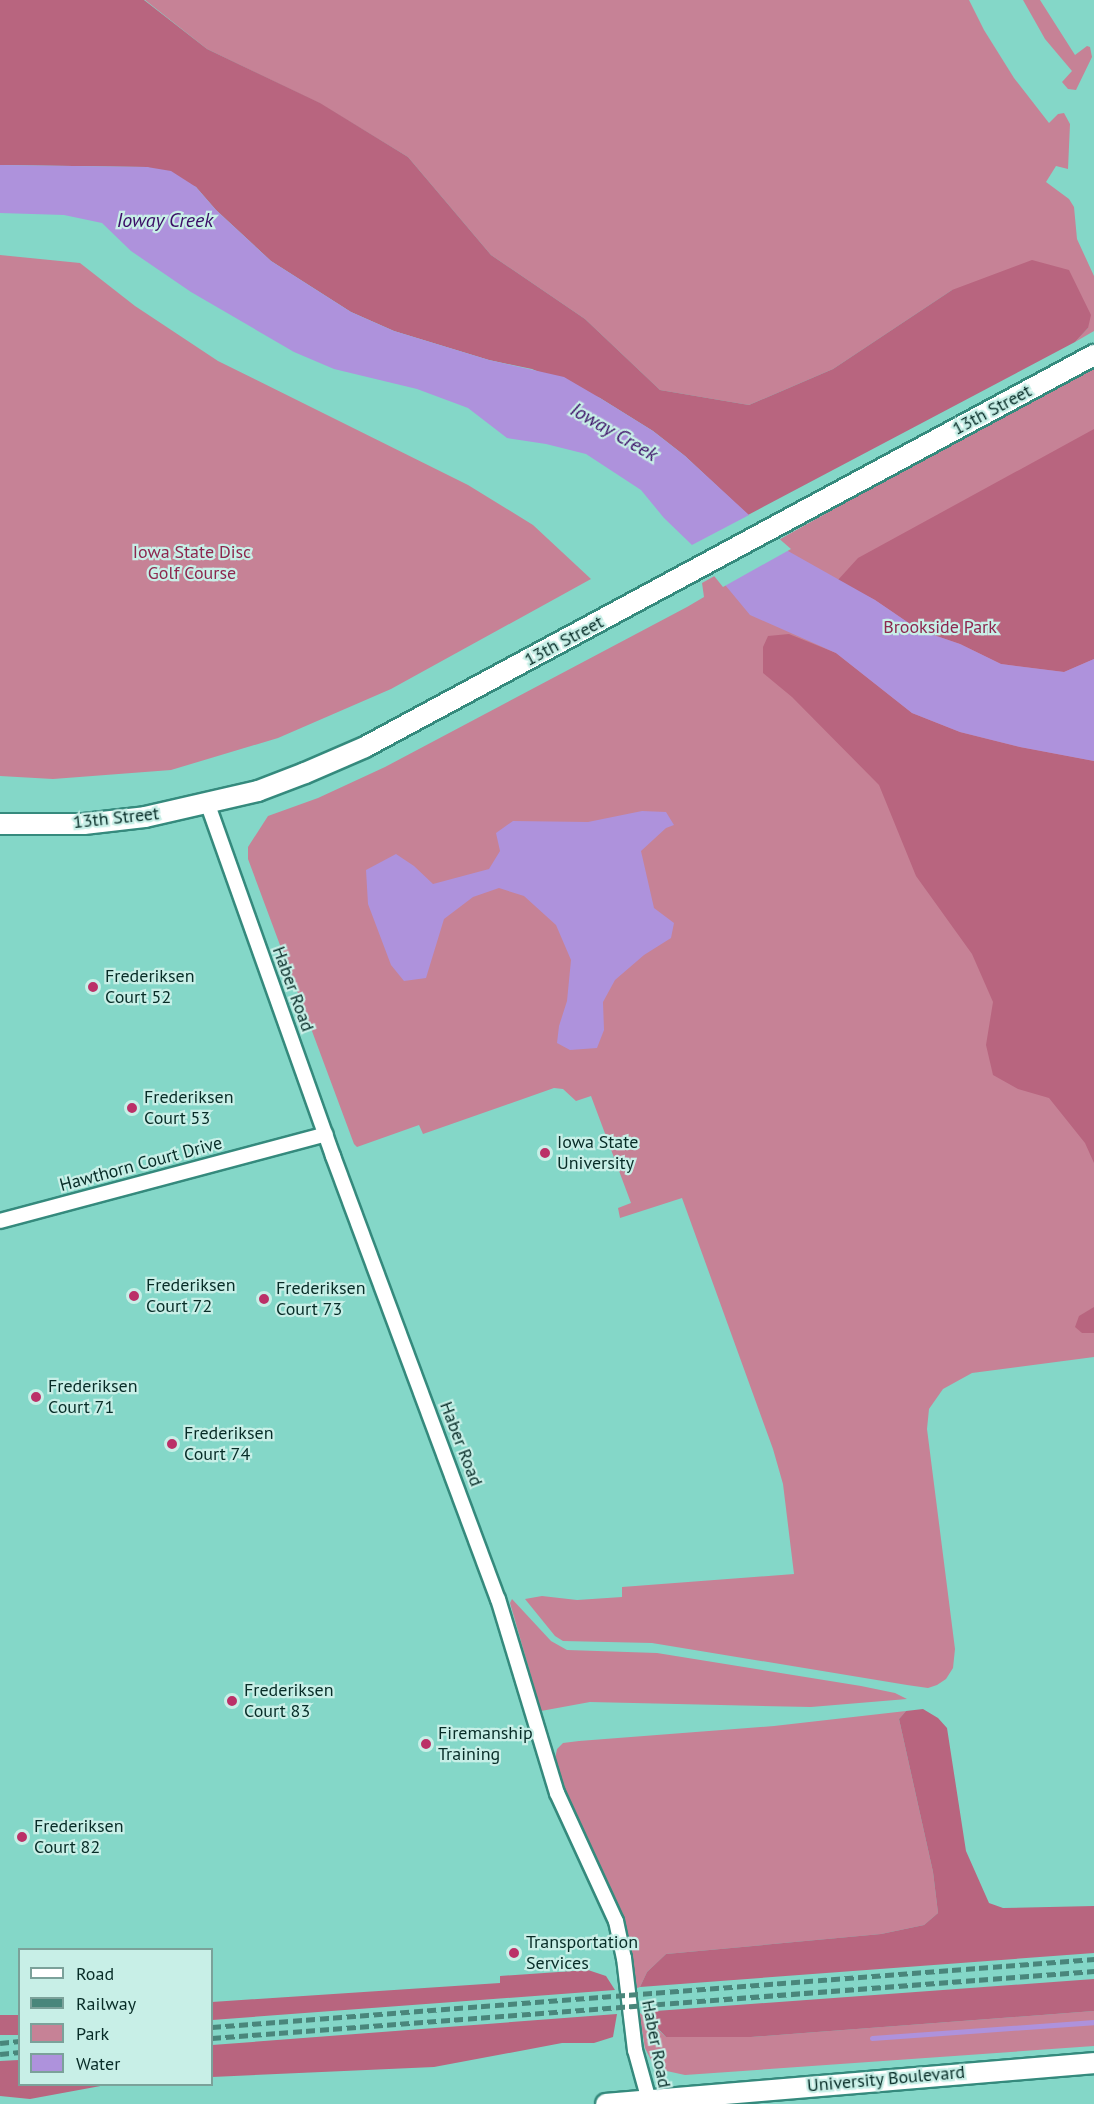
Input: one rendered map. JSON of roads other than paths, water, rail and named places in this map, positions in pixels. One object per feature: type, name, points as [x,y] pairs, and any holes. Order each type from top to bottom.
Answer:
[{"type":"main road","name":"13th Street","points":[[0,824],[84,824],[145,817],[208,805],[258,791],[365,747],[1094,355]]},
{"type":"main road","name":"University Boulevard","points":[[606,2104],[1094,2063]]},
{"type":"street","name":"Haber Road","points":[[208,805],[326,1134],[498,1599],[556,1793],[616,1921],[626,1971],[636,2050],[650,2102]]},
{"type":"street","name":"Hawthorn Court Drive","points":[[0,1221],[326,1134]]},
{"type":"water","name":"Ioway Creek","points":[[0,165],[147,167],[171,171],[196,187],[216,210],[271,261],[351,312],[394,331],[489,360],[564,377],[600,398],[653,431],[685,456],[788,551],[875,600],[919,630],[960,644],[1001,664],[1064,672],[1094,659],[1094,761],[1020,747],[960,732],[912,713],[836,653],[750,615],[692,545],[664,518],[641,490],[586,454],[546,444],[507,438],[468,408],[417,389],[334,369],[294,352],[191,292],[131,251],[102,223],[64,215],[0,213]]},
{"type":"water","points":[[642,811],[666,812],[674,825],[666,828],[641,851],[654,908],[674,923],[671,938],[644,955],[615,980],[603,1002],[604,1030],[597,1048],[570,1050],[557,1043],[559,1026],[567,1001],[571,960],[556,925],[524,896],[499,888],[473,897],[444,919],[426,978],[404,981],[391,965],[368,904],[366,870],[396,854],[414,866],[433,884],[489,869],[500,851],[496,833],[513,821],[588,822]]},
{"type":"waterway","points":[[872,2038],[1094,2022]]},
{"type":"railway","points":[[213,2027],[1094,1959]]},
{"type":"railway","points":[[213,2038],[1094,1971]]},
{"type":"railway","points":[[0,2043],[18,2041]]},
{"type":"railway","points":[[0,2054],[18,2052]]},
{"type":"place","name":"Frederiksen Court 52","points":[[93,987]]},
{"type":"place","name":"Frederiksen Court 53","points":[[132,1108]]},
{"type":"place","name":"Iowa State University","points":[[545,1153]]},
{"type":"place","name":"Frederiksen Court 72","points":[[134,1296]]},
{"type":"place","name":"Frederiksen Court 73","points":[[264,1299]]},
{"type":"place","name":"Frederiksen Court 71","points":[[36,1397]]},
{"type":"place","name":"Frederiksen Court 74","points":[[172,1444]]},
{"type":"place","name":"Frederiksen Court 83","points":[[232,1701]]},
{"type":"place","name":"Firemanship Training","points":[[426,1744]]},
{"type":"place","name":"Frederiksen Court 82","points":[[22,1837]]},
{"type":"place","name":"Transportation Services","points":[[514,1953]]},
{"type":"park label","name":"Iowa State Disc Golf Course","points":[[192,563]]},
{"type":"park label","name":"Brookside Park","points":[[940,627]]}]
